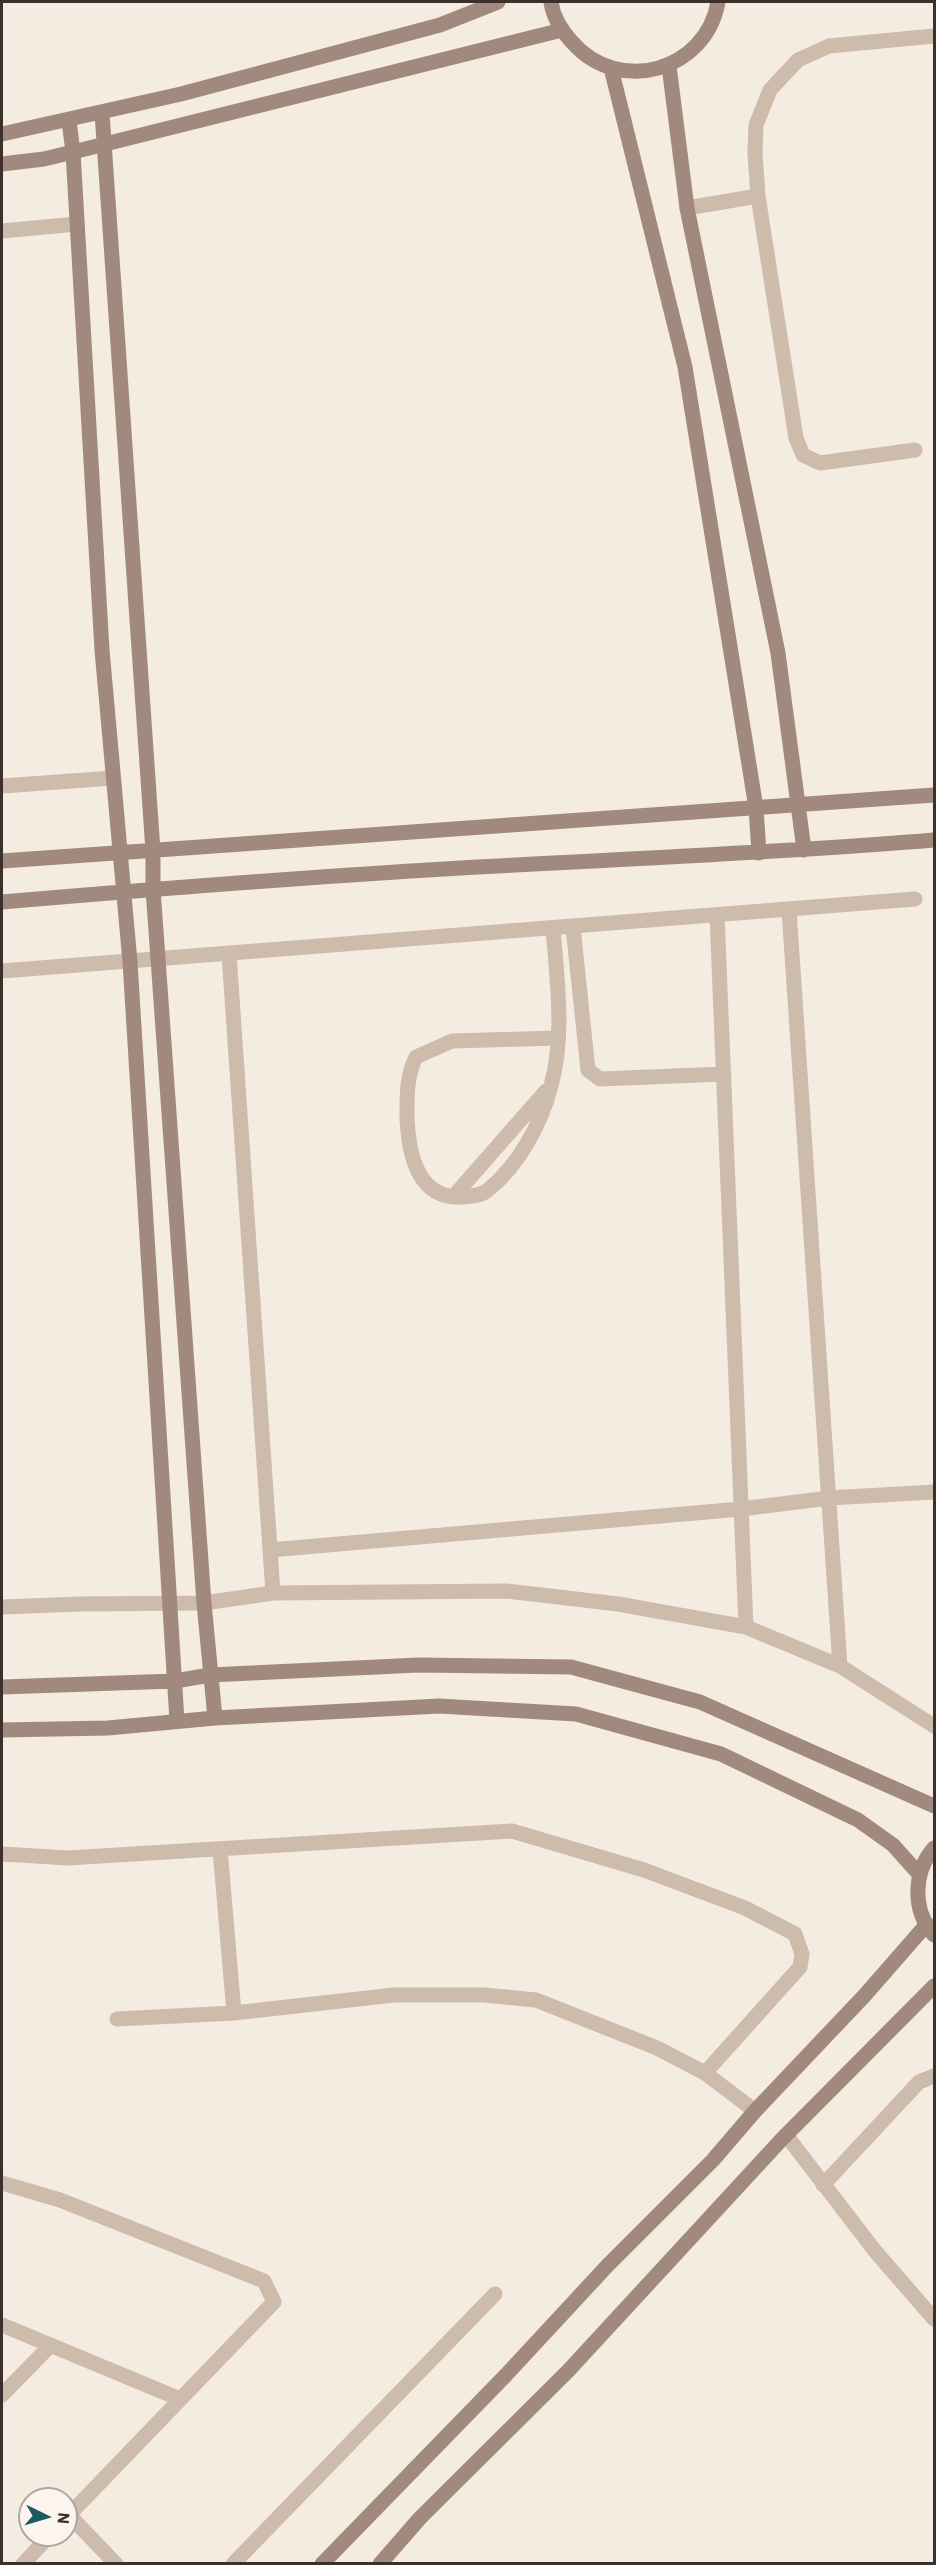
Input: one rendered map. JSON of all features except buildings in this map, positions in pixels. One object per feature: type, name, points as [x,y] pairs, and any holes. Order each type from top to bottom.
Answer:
[{"type":"street","points":[[2,134],[102,113],[440,25],[498,2]]},
{"type":"street","points":[[551,2],[562,30],[582,54],[611,69],[640,72],[669,66],[697,46],[716,17],[718,2]]},
{"type":"street","points":[[2,164],[44,159],[103,145],[562,30]]},
{"type":"street","points":[[915,450],[820,463],[803,455],[796,438],[758,196],[756,125],[770,90],[798,60],[829,46],[934,36]]},
{"type":"street","points":[[669,66],[687,208],[778,653],[793,752],[804,850]]},
{"type":"street","points":[[611,69],[685,367],[756,808],[759,853]]},
{"type":"street","points":[[102,113],[153,851],[153,889],[214,1718]]},
{"type":"street","points":[[69,121],[73,152],[102,650],[130,962],[177,1721]]},
{"type":"street","points":[[687,208],[758,196]]},
{"type":"street","points":[[2,231],[77,224]]},
{"type":"street","points":[[2,786],[113,778]]},
{"type":"street","points":[[2,861],[934,795]]},
{"type":"street","points":[[2,902],[123,891],[460,868],[759,853],[934,840]]},
{"type":"street","points":[[2,971],[915,900]]},
{"type":"street","points":[[789,910],[840,1666]]},
{"type":"street","points":[[717,915],[746,1627]]},
{"type":"street","points":[[573,927],[588,1070],[600,1079],[724,1074]]},
{"type":"street","points":[[553,928],[560,1024],[552,1085],[531,1137],[509,1168],[487,1191],[479,1195],[453,1197],[439,1195],[425,1184],[408,1143],[407,1087],[416,1058],[452,1041],[558,1038]]},
{"type":"street","points":[[229,954],[273,1593]]},
{"type":"street","points":[[453,1197],[552,1085]]},
{"type":"street","points":[[270,1550],[741,1509],[829,1498],[934,1492]]},
{"type":"street","points":[[2,1607],[204,1604],[273,1593],[507,1592],[618,1604],[746,1627],[840,1666],[934,1726]]},
{"type":"street","points":[[2,1687],[175,1682],[210,1675],[418,1665],[571,1667],[700,1702],[934,1806]]},
{"type":"street","points":[[2,1730],[108,1728],[214,1718],[439,1706],[576,1714],[721,1755],[858,1820],[893,1845],[920,1874]]},
{"type":"street","points":[[2,1854],[68,1858],[512,1831],[644,1870],[745,1908],[795,1934],[802,1954],[800,1967],[705,2073]]},
{"type":"street","points":[[322,2564],[506,2375],[607,2266],[713,2160],[755,2111],[865,1995],[931,1930],[922,1915],[917,1895],[920,1874],[927,1856],[934,1848]]},
{"type":"street","points":[[220,1849],[234,2013]]},
{"type":"street","points":[[380,2564],[420,2518],[568,2371],[786,2135],[934,1986]]},
{"type":"street","points":[[117,2019],[234,2013],[394,1995],[484,1995],[536,2000],[657,2048],[705,2073],[755,2111]]},
{"type":"street","points":[[823,2185],[919,2082],[934,2076]]},
{"type":"street","points":[[786,2135],[890,2270],[934,2319]]},
{"type":"street","points":[[2,2183],[60,2200],[264,2281],[274,2302],[78,2506]]},
{"type":"street","points":[[233,2564],[495,2294]]},
{"type":"street","points":[[2,2325],[180,2399]]},
{"type":"street","points":[[2,2395],[51,2345]]},
{"type":"street","points":[[78,2528],[116,2564]]},
{"type":"street","points":[[23,2564],[39,2547]]}]
